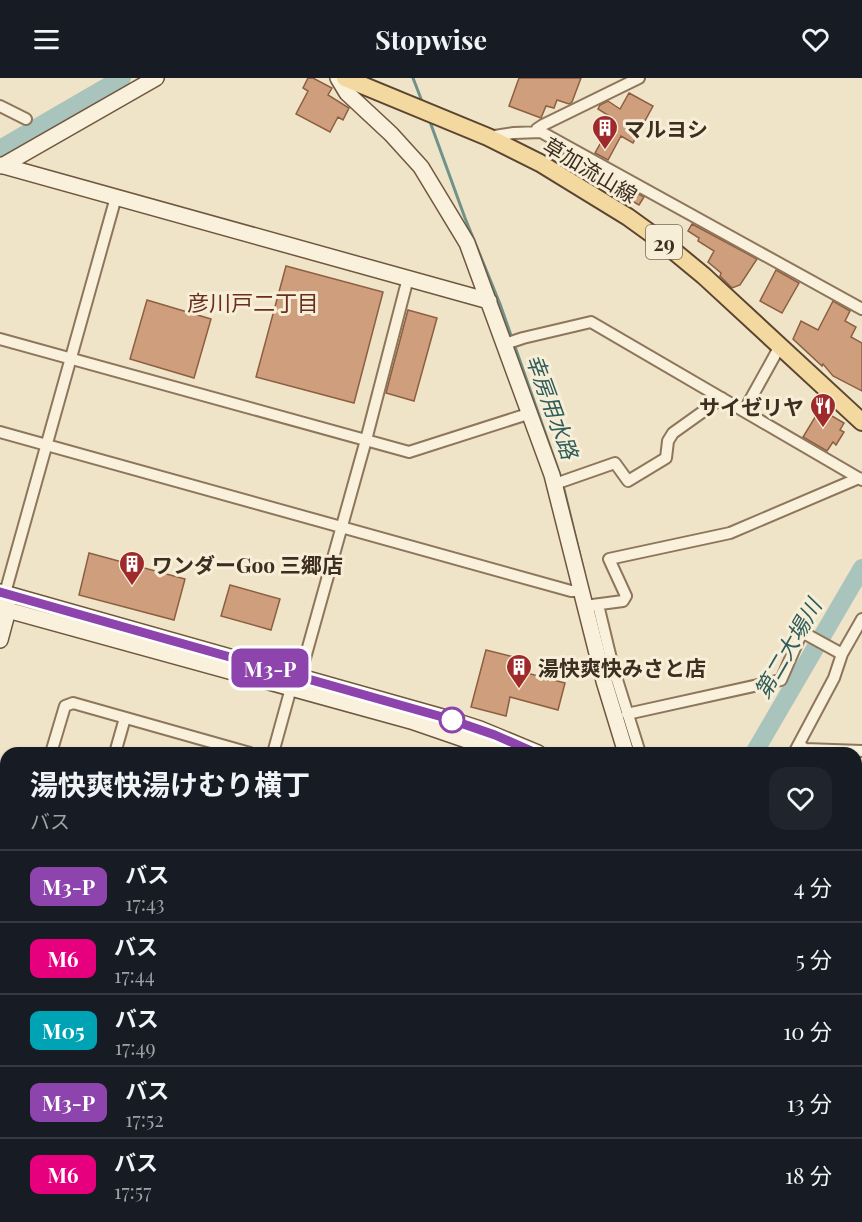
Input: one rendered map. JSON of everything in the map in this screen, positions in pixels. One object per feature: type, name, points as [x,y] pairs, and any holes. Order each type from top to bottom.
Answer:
[{"type":"main road","name":"草加流山線","points":[[345,78],[488,137],[585,189],[646,230],[704,276],[862,422]]},
{"type":"street","points":[[1,166],[156,78]]},
{"type":"street","points":[[338,78],[347,93],[392,134],[421,167],[467,243],[489,301],[511,342],[531,412],[559,483],[588,601],[604,681],[624,747]]},
{"type":"street","points":[[536,132],[543,125],[639,78]]},
{"type":"street","points":[[0,106],[26,120]]},
{"type":"street","points":[[488,137],[514,132],[540,132],[862,309]]},
{"type":"street","points":[[1,166],[489,301]]},
{"type":"street","points":[[0,640],[3,601],[116,197]]},
{"type":"street","points":[[275,747],[366,440],[408,278]]},
{"type":"street","points":[[511,342],[591,322],[861,479]]},
{"type":"street","points":[[0,339],[409,452],[531,412]]},
{"type":"street","points":[[744,411],[780,346]]},
{"type":"street","points":[[559,483],[615,463],[628,481],[666,458],[668,441],[672,433],[722,398]]},
{"type":"street","points":[[0,432],[572,591],[588,601],[623,601],[626,596],[609,559],[730,533],[861,479]]},
{"type":"street","points":[[3,601],[296,682],[446,718],[523,747]]},
{"type":"street","points":[[588,601],[613,667],[638,747]]},
{"type":"street","points":[[798,747],[834,678],[837,652],[862,620]]},
{"type":"street","points":[[627,714],[781,680],[802,632],[837,652]]},
{"type":"street","points":[[296,682],[487,747]]},
{"type":"street","points":[[53,747],[65,706],[73,703],[229,747]]},
{"type":"street","points":[[117,747],[125,718]]},
{"type":"building","points":[[308,78],[313,78],[332,88],[328,95],[349,108],[343,120],[338,117],[330,132],[296,114],[308,91],[303,88]]},
{"type":"building","points":[[519,78],[581,78],[572,102],[569,104],[557,100],[554,108],[546,106],[541,118],[509,106]]},
{"type":"building","points":[[629,93],[653,106],[633,143],[621,136],[608,160],[595,153],[614,119],[598,109],[600,105],[608,101],[620,109]]},
{"type":"building","points":[[562,152],[644,197],[639,205],[558,160]]},
{"type":"building","points":[[692,224],[757,259],[740,285],[732,288],[720,276],[721,273],[708,262],[714,251],[698,241],[699,238],[688,231]]},
{"type":"building","points":[[286,266],[383,292],[354,403],[256,377]]},
{"type":"building","points":[[776,270],[799,283],[782,313],[760,301]]},
{"type":"building","points":[[147,300],[211,319],[194,378],[130,359]]},
{"type":"building","points":[[833,301],[850,311],[845,321],[856,327],[851,337],[862,343],[862,391],[833,376],[823,364],[822,366],[793,339],[801,321],[818,330]]},
{"type":"building","points":[[408,310],[437,318],[414,401],[386,393]]},
{"type":"building","points":[[820,409],[844,423],[840,430],[844,432],[836,445],[833,442],[827,451],[803,437]]},
{"type":"building","name":"ワンダーGoo 三郷店","points":[[89,553],[185,579],[174,620],[79,595]]},
{"type":"building","points":[[230,585],[280,599],[271,630],[221,616]]},
{"type":"building","name":"湯快爽快みさと店","points":[[486,650],[522,659],[519,671],[565,683],[558,710],[510,697],[506,716],[471,707]]},
{"type":"waterway","points":[[0,149],[122,78]]},
{"type":"waterway","name":"幸房用水路","points":[[413,78],[423,104]]},
{"type":"waterway","name":"幸房用水路","points":[[429,119],[465,218],[500,304],[561,478]]},
{"type":"waterway","name":"幸房用水路","points":[[563,485],[584,572]]},
{"type":"waterway","name":"第二大場川","points":[[758,747],[862,568]]},
{"type":"waterway","name":"幸房用水路","points":[[625,726],[633,747]]},
{"type":"bus line","name":"M3-P","points":[[0,592],[446,718],[524,747]]},
{"type":"place","name":"マルヨシ","points":[[605,151]]},
{"type":"place","name":"サイゼリヤ","points":[[823,429]]},
{"type":"place","name":"ワンダーGoo 三郷店","points":[[132,587]]},
{"type":"place","name":"湯快爽快みさと店","points":[[519,690]]},
{"type":"district","name":"彦川戸二丁目","points":[[253,302]]}]
